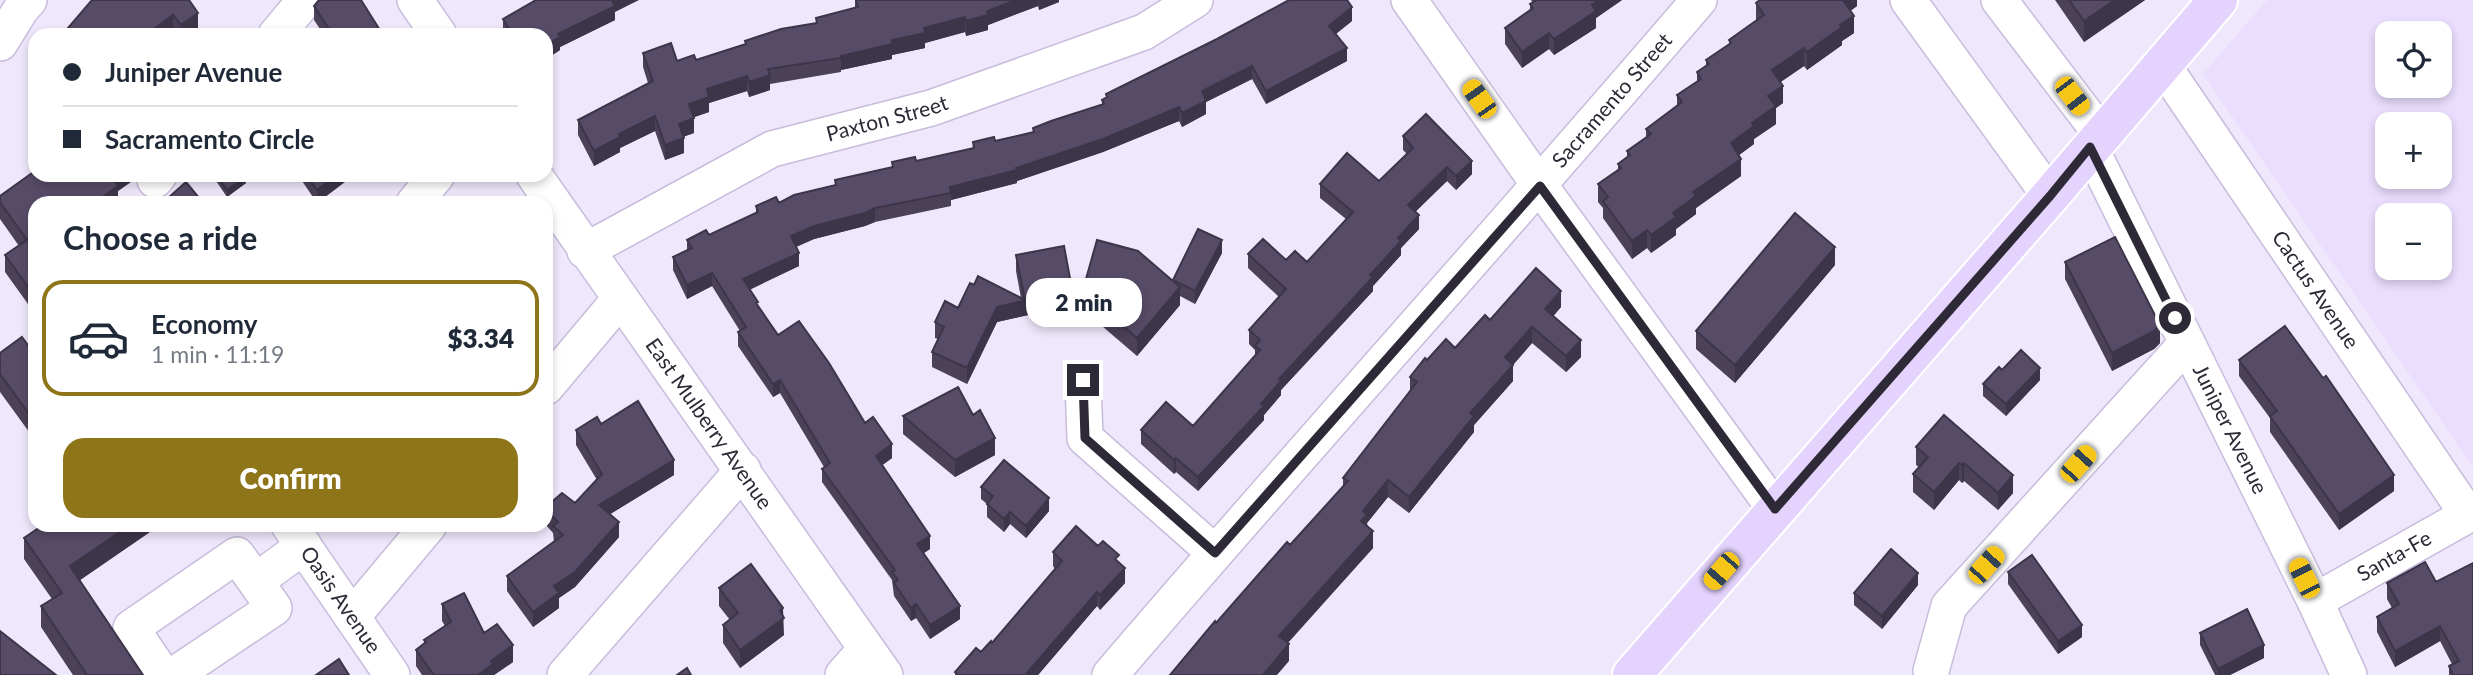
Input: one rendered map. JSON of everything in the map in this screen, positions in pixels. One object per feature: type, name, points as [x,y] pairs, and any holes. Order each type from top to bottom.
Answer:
[{"type":"main road","points":[[1632,675],[2218,0]]},
{"type":"street","points":[[0,44],[29,0]]},
{"type":"street","points":[[282,28],[305,0]]},
{"type":"street","name":"Paxton Street","points":[[585,251],[772,149],[931,108],[1143,32],[1195,0]]},
{"type":"street","name":"Sacramento Street","points":[[1110,675],[1540,186],[1699,0]]},
{"type":"street","name":"Juniper Avenue","points":[[1999,0],[2096,141],[2187,343],[2349,675]]},
{"type":"street","points":[[1910,1],[2050,196]]},
{"type":"street","points":[[1418,4],[1540,186],[1775,509]]},
{"type":"street","name":"Cactus Avenue","points":[[2162,64],[2471,514]]},
{"type":"street","points":[[420,196],[431,182]]},
{"type":"street","name":"East Mulberry Avenue","points":[[553,203],[743,470],[875,662]]},
{"type":"street","points":[[553,379],[620,299]]},
{"type":"street","points":[[1935,670],[1950,606],[2187,343]]},
{"type":"street","points":[[1083,380],[1085,438],[1215,553]]},
{"type":"street","points":[[565,675],[743,470]]},
{"type":"street","name":"Santa-Fe","points":[[2315,601],[2471,514]]},
{"type":"street","points":[[352,617],[423,532]]},
{"type":"street","points":[[256,581],[297,536]]},
{"type":"street","name":"Oasis Avenue","points":[[297,536],[392,675]]},
{"type":"street","points":[[163,675],[131,628],[237,555],[274,608],[174,675]]},
{"type":"street","points":[[843,675],[875,662]]},
{"type":"shaded area","points":[[2267,0],[2473,0],[2473,467],[2203,74]]},
{"type":"building","points":[[92,0],[189,0],[198,13],[181,25],[173,15],[155,28],[68,28]]},
{"type":"building","points":[[319,0],[361,0],[379,28],[328,28],[314,6]]},
{"type":"building","points":[[536,0],[612,0],[615,6],[558,34],[560,37],[553,41],[553,28],[509,28],[503,19]]},
{"type":"building","points":[[856,0],[1016,0],[987,11],[988,15],[966,21],[965,17],[924,28],[925,33],[892,40],[892,44],[841,58],[768,69],[770,75],[749,82],[747,76],[707,89],[709,97],[689,104],[694,118],[679,124],[684,138],[665,145],[655,116],[619,134],[620,137],[594,151],[578,120],[653,81],[643,53],[671,43],[677,61],[694,55],[696,60],[781,29],[817,23],[816,18],[858,7]]},
{"type":"building","points":[[1289,0],[1347,0],[1352,7],[1329,26],[1347,48],[1266,91],[1252,66],[1202,91],[1206,101],[1182,113],[1179,107],[1103,139],[1016,168],[1017,170],[950,187],[951,193],[875,208],[814,226],[791,236],[799,253],[743,279],[778,335],[799,321],[829,363],[865,423],[873,417],[892,444],[876,456],[930,536],[917,544],[960,606],[930,625],[916,604],[911,608],[894,583],[898,580],[892,572],[895,570],[822,469],[830,463],[780,380],[773,384],[738,332],[746,327],[712,273],[687,285],[673,257],[692,248],[687,240],[706,230],[709,235],[758,212],[756,206],[776,197],[779,203],[794,195],[836,185],[835,180],[893,167],[892,162],[915,157],[916,161],[974,148],[973,142],[994,137],[995,141],[1034,132],[1033,128],[1104,104],[1102,100],[1107,97],[1106,94]]},
{"type":"building","points":[[1537,0],[1598,0],[1592,5],[1596,11],[1554,39],[1549,33],[1522,52],[1505,28],[1533,8],[1530,4]]},
{"type":"building","points":[[1760,0],[1843,0],[1854,16],[1807,52],[1804,48],[1772,70],[1783,86],[1768,96],[1776,106],[1752,123],[1754,126],[1731,143],[1741,159],[1693,192],[1696,196],[1673,213],[1676,217],[1651,235],[1647,230],[1632,241],[1603,201],[1608,197],[1598,184],[1621,168],[1618,164],[1630,155],[1627,151],[1651,134],[1646,129],[1682,102],[1677,95],[1701,79],[1697,72],[1709,64],[1706,60],[1764,15],[1756,3]]},
{"type":"building","points":[[2069,0],[2115,0],[2084,21]]},
{"type":"building","points":[[1426,114],[1472,161],[1456,176],[1447,167],[1408,205],[1419,215],[1398,238],[1401,241],[1370,275],[1373,277],[1279,379],[1281,381],[1261,404],[1264,406],[1198,477],[1176,458],[1174,460],[1141,430],[1166,402],[1193,426],[1260,350],[1255,346],[1260,340],[1249,330],[1286,289],[1248,254],[1263,239],[1286,260],[1295,251],[1307,262],[1353,212],[1320,184],[1347,153],[1379,181],[1413,148],[1403,136]]},
{"type":"building","points":[[28,176],[28,182],[116,182],[118,186],[104,196],[28,196],[28,287],[5,255],[27,240],[0,202],[0,196]]},
{"type":"building","points":[[186,182],[198,196],[170,196]]},
{"type":"building","points":[[221,182],[239,182],[227,190]]},
{"type":"building","points":[[311,182],[328,182],[317,190]]},
{"type":"building","points":[[1795,213],[1835,247],[1735,365],[1696,331]]},
{"type":"building","points":[[1198,229],[1222,240],[1195,291],[1173,280]]},
{"type":"building","points":[[2115,237],[2160,325],[2154,331],[2112,353],[2065,262]]},
{"type":"building","points":[[1097,240],[1138,251],[1180,287],[1137,338],[1102,308],[1106,303],[1084,286]]},
{"type":"building","points":[[1064,246],[1072,289],[997,307],[967,368],[932,352],[944,327],[935,322],[945,301],[958,308],[970,283],[974,285],[978,276],[1025,300],[1016,255]]},
{"type":"building","points":[[1536,268],[1561,291],[1545,309],[1581,340],[1566,356],[1532,327],[1505,357],[1513,365],[1470,413],[1474,416],[1409,497],[1388,480],[1363,511],[1367,515],[1361,521],[1373,531],[1279,636],[1289,644],[1263,675],[1170,675],[1287,542],[1290,545],[1348,481],[1343,478],[1417,382],[1410,377],[1425,358],[1427,360],[1446,339],[1455,348],[1485,315],[1490,320]]},
{"type":"building","points":[[2285,326],[2323,378],[2326,376],[2394,475],[2339,514],[2270,416],[2277,411],[2239,360]]},
{"type":"building","points":[[22,337],[28,345],[28,412],[0,374],[0,353]]},
{"type":"building","points":[[2021,350],[2040,368],[2006,404],[1983,384],[1999,367],[2002,370]]},
{"type":"building","points":[[958,387],[973,415],[980,410],[995,438],[955,460],[903,416]]},
{"type":"building","points":[[638,401],[674,460],[599,505],[619,522],[575,572],[554,586],[559,593],[533,612],[507,576],[563,535],[553,526],[558,522],[553,517],[553,501],[562,493],[575,503],[602,474],[576,430],[597,417],[601,424]]},
{"type":"building","points":[[1944,415],[2013,475],[1998,493],[1964,463],[1959,463],[1934,492],[1913,474],[1928,457],[1916,447]]},
{"type":"building","points":[[1004,460],[1049,498],[1026,526],[1010,512],[1004,519],[987,504],[993,496],[981,487]]},
{"type":"building","points":[[1076,526],[1098,546],[1103,541],[1119,555],[1115,559],[1125,568],[1100,595],[1097,592],[1027,673],[1029,675],[959,675],[955,672],[976,648],[981,652],[991,641],[992,643],[1062,561],[1053,552]]},
{"type":"building","points":[[33,532],[120,532],[70,566],[143,675],[87,675],[41,606],[62,593],[24,538]]},
{"type":"building","points":[[1891,549],[1918,573],[1882,616],[1854,593]]},
{"type":"building","points":[[2032,555],[2082,625],[2058,641],[2008,572]]},
{"type":"building","points":[[2425,562],[2436,582],[2473,563],[2473,675],[2453,675],[2449,666],[2459,661],[2440,626],[2395,651],[2377,617],[2399,604],[2387,583]]},
{"type":"building","points":[[751,564],[783,608],[780,611],[784,618],[740,650],[723,625],[738,613],[719,588]]},
{"type":"building","points":[[464,593],[484,633],[497,624],[513,645],[491,661],[493,664],[478,675],[434,675],[416,650],[426,642],[424,640],[451,622],[442,604]]},
{"type":"building","points":[[2247,609],[2264,645],[2218,669],[2200,633]]},
{"type":"building","points":[[0,631],[56,675],[0,675]]},
{"type":"building","points":[[339,659],[349,675],[316,675]]},
{"type":"building","points":[[687,668],[691,675],[677,675]]},
{"type":"route","points":[[1083,380],[1085,438],[1215,553],[1540,186],[1775,509],[2090,147],[2175,318]]}]
